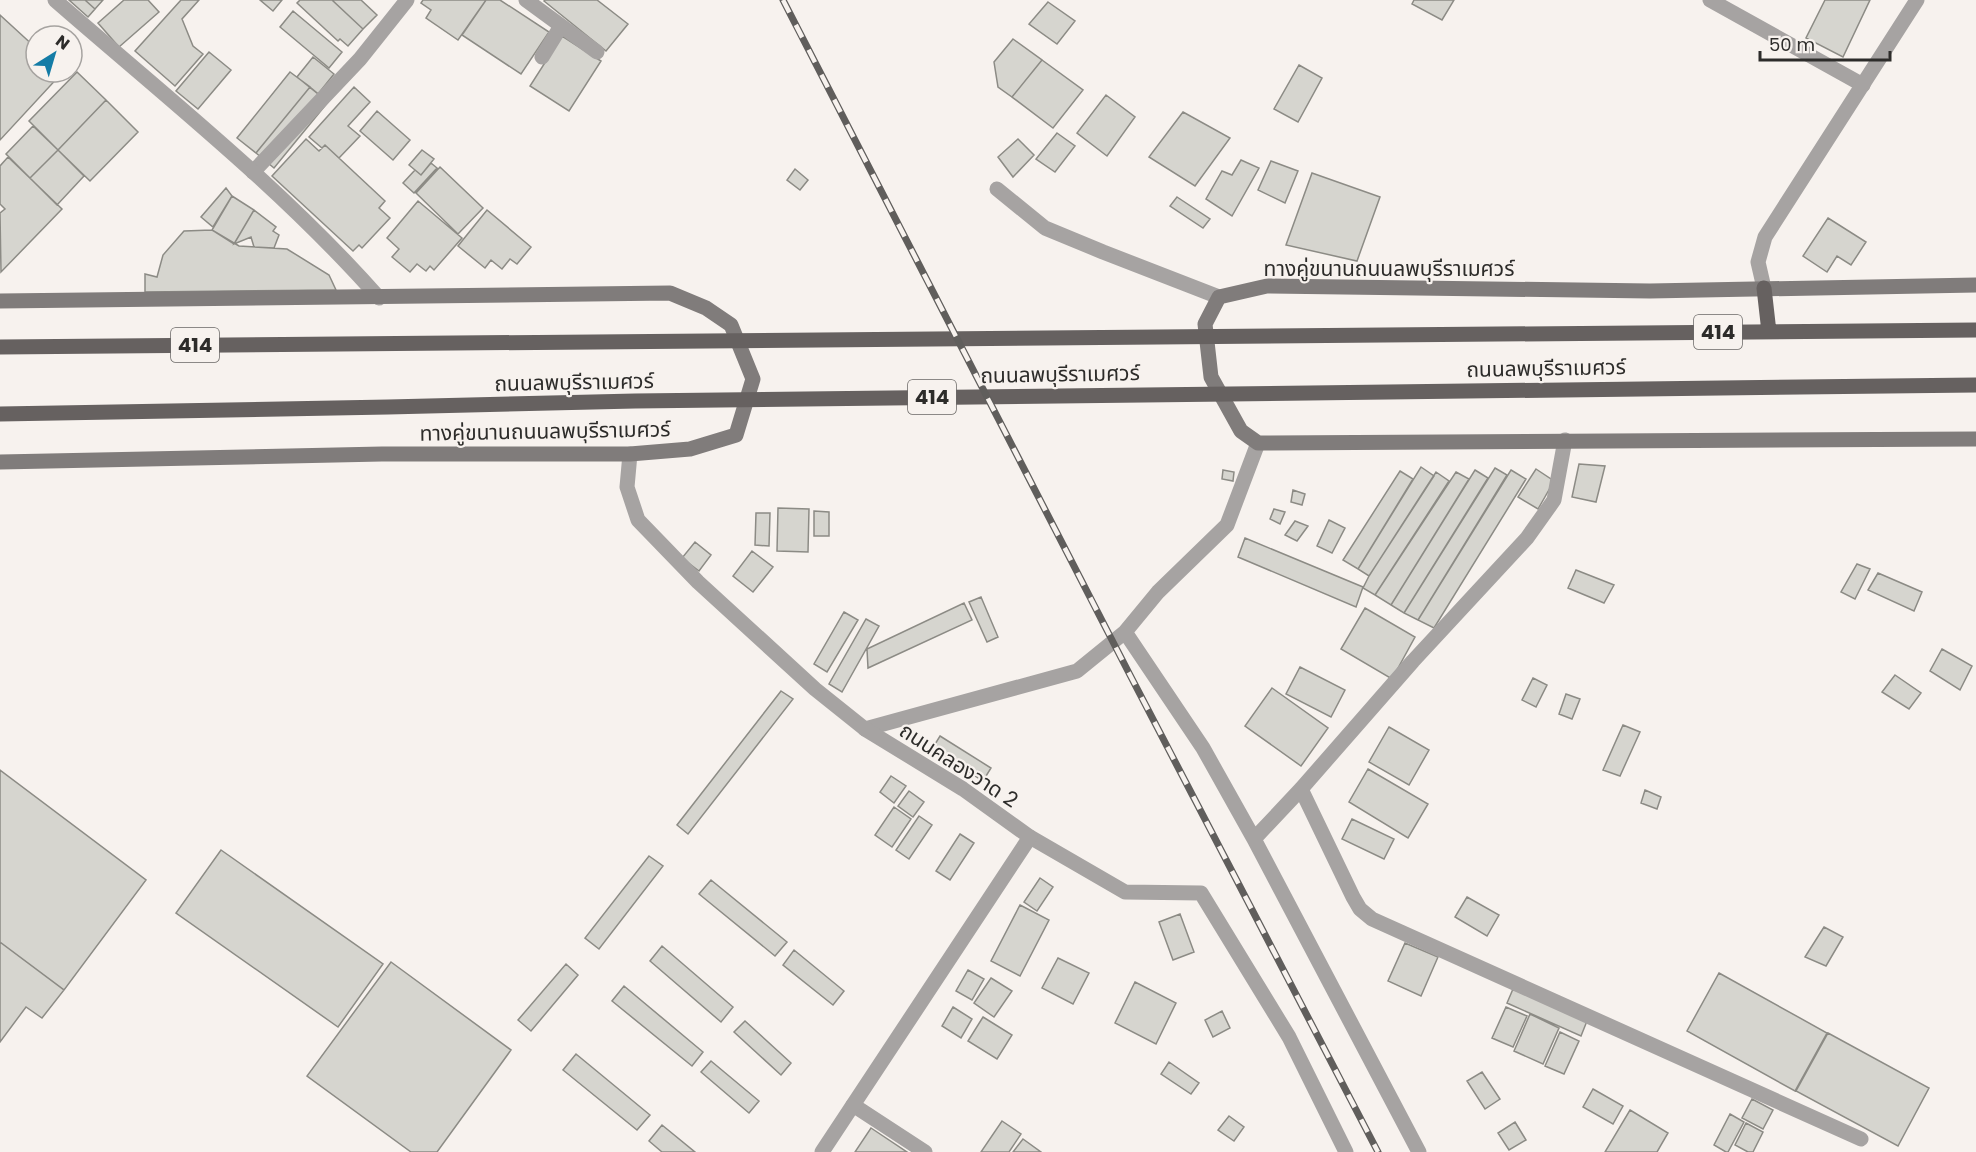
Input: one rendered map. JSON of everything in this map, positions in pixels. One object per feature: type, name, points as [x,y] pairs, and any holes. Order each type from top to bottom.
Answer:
[{"type":"main road","name":"ทางคู่ขนานถนนลพบุรีราเมศวร์","points":[[1219,297],[1267,286],[1650,291],[1976,285]]},
{"type":"main road","points":[[1764,288],[1769,332]]},
{"type":"main road","name":"ทางคู่ขนานถนนลพบุรีราเมศวร์","points":[[0,301],[670,293],[706,308],[731,325],[753,379],[736,435],[690,449],[630,454],[382,454],[0,462]]},
{"type":"main road","points":[[1219,297],[1205,324],[1211,378],[1241,431],[1258,443],[1976,439]]},
{"type":"main road","name":"ถนนลพบุรีราเมศวร์","points":[[0,346],[1976,330]]},
{"type":"main road","name":"ถนนลพบุรีราเมศวร์","points":[[0,414],[388,408],[635,401],[1976,385]]},
{"type":"street","points":[[55,0],[253,171],[351,265],[379,298]]},
{"type":"street","points":[[253,171],[360,59],[407,0]]},
{"type":"street","points":[[526,0],[597,52]]},
{"type":"street","points":[[1710,0],[1863,85]]},
{"type":"street","points":[[1764,288],[1758,262],[1765,237],[1917,0]]},
{"type":"street","points":[[542,57],[561,26]]},
{"type":"street","points":[[997,189],[1045,228],[1219,297]]},
{"type":"street","points":[[1254,839],[1527,538],[1554,500],[1565,440]]},
{"type":"street","points":[[865,729],[1077,670],[1125,632],[1158,592],[1227,525],[1258,443]]},
{"type":"street","name":"ถนนคลองวาด 2","points":[[630,454],[627,487],[638,520],[698,582],[815,688],[865,729],[963,789],[1030,837],[1125,892],[1201,893],[1289,1037],[1346,1152]]},
{"type":"street","points":[[1125,632],[1203,748],[1254,839],[1419,1152]]},
{"type":"street","points":[[1301,789],[1353,897],[1360,909],[1372,919],[1861,1140]]},
{"type":"street","points":[[822,1152],[1030,837]]},
{"type":"street","points":[[853,1105],[925,1152]]},
{"type":"building","points":[[69,0],[85,0],[95,9],[88,17]]},
{"type":"building","points":[[85,0],[103,0],[95,9]]},
{"type":"building","points":[[124,0],[148,0],[159,12],[119,47],[98,23]]},
{"type":"building","points":[[181,0],[199,0],[182,19],[193,46],[203,54],[175,86],[135,51]]},
{"type":"building","points":[[260,0],[282,0],[273,11]]},
{"type":"building","points":[[300,0],[332,0],[363,29],[348,46],[340,39],[338,41],[297,3]]},
{"type":"building","points":[[332,0],[361,0],[377,15],[363,29]]},
{"type":"building","points":[[423,0],[486,0],[458,40],[426,18],[431,10],[421,3]]},
{"type":"building","points":[[486,0],[500,0],[549,32],[521,74],[462,35]]},
{"type":"building","points":[[545,0],[597,0],[628,24],[606,51]]},
{"type":"building","points":[[1414,0],[1454,0],[1442,20],[1412,4]]},
{"type":"building","points":[[1825,0],[1870,0],[1843,57],[1806,38]]},
{"type":"building","points":[[1048,2],[1075,21],[1057,44],[1029,24]]},
{"type":"building","points":[[293,11],[342,52],[329,68],[280,27]]},
{"type":"building","points":[[0,15],[24,37],[24,84],[52,84],[0,140]]},
{"type":"building","points":[[562,36],[601,61],[569,111],[530,86]]},
{"type":"building","points":[[1013,39],[1042,60],[1012,97],[998,87],[994,62]]},
{"type":"building","points":[[209,52],[231,70],[198,109],[176,91]]},
{"type":"building","points":[[313,57],[334,74],[318,94],[297,77]]},
{"type":"building","points":[[1042,60],[1083,90],[1053,128],[1012,97]]},
{"type":"building","points":[[1299,65],[1322,78],[1298,122],[1274,109]]},
{"type":"building","points":[[290,72],[310,87],[256,153],[237,138]]},
{"type":"building","points":[[84,79],[106,100],[58,150],[29,121],[65,84],[84,84]]},
{"type":"building","points":[[310,87],[328,102],[274,168],[256,153]]},
{"type":"building","points":[[354,87],[370,102],[348,126],[360,136],[339,158],[325,145],[322,148],[309,137]]},
{"type":"building","points":[[1106,95],[1135,117],[1107,156],[1077,133]]},
{"type":"building","points":[[106,100],[138,132],[90,181],[58,150]]},
{"type":"building","points":[[377,111],[410,140],[393,160],[360,131]]},
{"type":"building","points":[[1183,112],[1230,138],[1195,186],[1149,157]]},
{"type":"building","points":[[33,126],[58,150],[30,178],[6,154]]},
{"type":"building","points":[[1057,133],[1075,146],[1055,172],[1036,159]]},
{"type":"building","points":[[306,139],[319,151],[325,145],[385,201],[379,208],[390,218],[362,248],[359,245],[353,251],[272,176]]},
{"type":"building","points":[[1018,139],[1034,155],[1013,177],[998,157]]},
{"type":"building","points":[[58,150],[84,176],[57,205],[30,178]]},
{"type":"building","points":[[422,150],[434,159],[421,175],[409,165]]},
{"type":"building","points":[[8,157],[62,209],[1,272],[0,213],[5,209],[0,204],[0,166]]},
{"type":"building","points":[[1241,160],[1259,168],[1232,216],[1206,199],[1222,171],[1232,175]]},
{"type":"building","points":[[1271,161],[1298,171],[1285,203],[1258,190]]},
{"type":"building","points":[[431,163],[437,168],[414,193],[403,183],[415,170],[421,175]]},
{"type":"building","points":[[440,167],[483,208],[458,234],[416,193]]},
{"type":"building","points":[[795,169],[808,180],[800,190],[787,180]]},
{"type":"building","points":[[1312,173],[1380,197],[1357,261],[1286,245]]},
{"type":"building","points":[[226,188],[232,196],[213,227],[201,217]]},
{"type":"building","points":[[232,196],[254,210],[234,244],[212,230]]},
{"type":"building","points":[[1177,197],[1210,219],[1203,228],[1170,206]]},
{"type":"building","points":[[418,201],[462,238],[434,270],[430,266],[426,271],[417,264],[410,272],[392,257],[399,249],[387,238]]},
{"type":"building","points":[[254,210],[276,227],[273,231],[279,235],[274,248],[254,247],[251,237],[234,244]]},
{"type":"building","points":[[487,210],[531,247],[517,264],[510,259],[502,269],[491,260],[485,268],[458,246]]},
{"type":"building","points":[[1828,218],[1866,242],[1851,265],[1837,256],[1827,272],[1803,256]]},
{"type":"building","points":[[212,230],[239,246],[287,249],[329,275],[336,290],[145,292],[145,274],[157,277],[163,255],[184,231]]},
{"type":"building","points":[[1579,464],[1605,466],[1596,502],[1572,497]]},
{"type":"building","points":[[1421,467],[1434,476],[1369,576],[1358,569]]},
{"type":"building","points":[[1495,468],[1507,475],[1418,620],[1404,613]]},
{"type":"building","points":[[1536,469],[1554,481],[1538,509],[1518,497]]},
{"type":"building","points":[[1223,470],[1234,472],[1233,481],[1222,479]]},
{"type":"building","points":[[1475,470],[1488,478],[1404,613],[1391,605]]},
{"type":"building","points":[[1511,470],[1526,479],[1434,628],[1418,620]]},
{"type":"building","points":[[1400,471],[1413,479],[1358,569],[1343,560]]},
{"type":"building","points":[[1436,472],[1449,481],[1375,595],[1363,588]]},
{"type":"building","points":[[1456,472],[1469,479],[1391,605],[1375,595]]},
{"type":"building","points":[[1293,490],[1305,494],[1302,505],[1291,502]]},
{"type":"building","points":[[778,508],[809,509],[808,552],[777,551]]},
{"type":"building","points":[[1274,509],[1285,512],[1280,524],[1270,519]]},
{"type":"building","points":[[814,511],[829,512],[829,536],[814,536]]},
{"type":"building","points":[[756,513],[770,513],[769,546],[755,545]]},
{"type":"building","points":[[1329,520],[1345,528],[1332,553],[1317,546]]},
{"type":"building","points":[[1295,521],[1308,526],[1297,541],[1285,535]]},
{"type":"building","points":[[1245,538],[1363,587],[1356,607],[1238,557]]},
{"type":"building","points":[[695,542],[711,555],[699,571],[682,558]]},
{"type":"building","points":[[752,551],[773,567],[753,592],[733,576]]},
{"type":"building","points":[[1857,564],[1870,569],[1855,599],[1841,592]]},
{"type":"building","points":[[1576,570],[1614,585],[1604,603],[1568,588]]},
{"type":"building","points":[[1878,573],[1922,592],[1914,611],[1868,590]]},
{"type":"building","points":[[981,597],[998,637],[987,642],[969,602]]},
{"type":"building","points":[[964,603],[972,620],[868,668],[867,649]]},
{"type":"building","points":[[1365,608],[1415,637],[1392,679],[1341,649]]},
{"type":"building","points":[[844,612],[858,620],[827,672],[814,664]]},
{"type":"building","points":[[866,619],[879,626],[842,692],[829,684]]},
{"type":"building","points":[[1942,649],[1972,666],[1960,690],[1930,671]]},
{"type":"building","points":[[1300,667],[1345,690],[1331,717],[1286,694]]},
{"type":"building","points":[[1895,675],[1921,693],[1909,709],[1882,692]]},
{"type":"building","points":[[1533,678],[1547,685],[1536,707],[1522,700]]},
{"type":"building","points":[[1272,688],[1328,728],[1301,766],[1245,726]]},
{"type":"building","points":[[781,691],[793,699],[688,834],[677,825]]},
{"type":"building","points":[[1566,694],[1580,699],[1572,719],[1559,714]]},
{"type":"building","points":[[1623,725],[1640,732],[1620,776],[1603,770]]},
{"type":"building","points":[[1389,727],[1429,750],[1409,785],[1369,762]]},
{"type":"building","points":[[940,736],[991,768],[983,781],[932,749]]},
{"type":"building","points":[[1368,769],[1428,804],[1408,838],[1349,802]]},
{"type":"building","points":[[0,770],[146,880],[64,990],[0,942]]},
{"type":"building","points":[[891,776],[906,786],[894,803],[880,792]]},
{"type":"building","points":[[1645,790],[1661,797],[1657,809],[1641,803]]},
{"type":"building","points":[[909,791],[924,802],[913,817],[898,806]]},
{"type":"building","points":[[894,807],[911,819],[892,847],[875,835]]},
{"type":"building","points":[[919,816],[932,825],[909,859],[896,850]]},
{"type":"building","points":[[1352,819],[1394,839],[1384,859],[1342,839]]},
{"type":"building","points":[[960,834],[974,843],[950,880],[936,871]]},
{"type":"building","points":[[221,850],[383,964],[338,1027],[176,913]]},
{"type":"building","points":[[649,856],[663,866],[599,949],[585,938]]},
{"type":"building","points":[[1040,878],[1053,887],[1037,911],[1024,902]]},
{"type":"building","points":[[711,880],[787,942],[775,956],[699,894]]},
{"type":"building","points":[[1467,897],[1499,915],[1487,936],[1455,917]]},
{"type":"building","points":[[1020,905],[1049,920],[1020,976],[991,961]]},
{"type":"building","points":[[1180,914],[1194,952],[1173,960],[1159,922]]},
{"type":"building","points":[[1824,927],[1843,937],[1826,966],[1805,957]]},
{"type":"building","points":[[0,942],[64,990],[42,1018],[26,1007],[0,1042]]},
{"type":"building","points":[[1405,943],[1438,957],[1421,996],[1388,981]]},
{"type":"building","points":[[662,946],[733,1007],[721,1022],[650,961]]},
{"type":"building","points":[[794,950],[844,991],[833,1005],[783,965]]},
{"type":"building","points":[[1058,958],[1089,973],[1073,1004],[1042,988]]},
{"type":"building","points":[[391,962],[511,1050],[437,1152],[411,1152],[307,1076]]},
{"type":"building","points":[[566,964],[578,975],[531,1031],[518,1020]]},
{"type":"building","points":[[968,970],[984,979],[972,1000],[956,991]]},
{"type":"building","points":[[1719,973],[1827,1033],[1795,1091],[1687,1031]]},
{"type":"building","points":[[991,978],[1012,991],[994,1017],[974,1003]]},
{"type":"building","points":[[1135,982],[1176,1003],[1156,1044],[1115,1023]]},
{"type":"building","points":[[624,986],[703,1052],[692,1066],[612,1001]]},
{"type":"building","points":[[1513,989],[1587,1021],[1581,1036],[1507,1003]]},
{"type":"building","points":[[953,1007],[972,1019],[961,1038],[942,1026]]},
{"type":"building","points":[[1506,1007],[1527,1016],[1513,1047],[1492,1038]]},
{"type":"building","points":[[1222,1011],[1230,1028],[1213,1037],[1205,1020]]},
{"type":"building","points":[[1530,1014],[1559,1028],[1543,1064],[1514,1051]]},
{"type":"building","points":[[983,1017],[1012,1035],[997,1059],[968,1041]]},
{"type":"building","points":[[745,1021],[791,1063],[781,1075],[734,1032]]},
{"type":"building","points":[[1560,1032],[1579,1041],[1564,1074],[1545,1066]]},
{"type":"building","points":[[1828,1033],[1929,1088],[1898,1146],[1796,1091]]},
{"type":"building","points":[[576,1054],[650,1115],[637,1130],[563,1070]]},
{"type":"building","points":[[711,1061],[759,1101],[749,1113],[701,1072]]},
{"type":"building","points":[[1169,1062],[1199,1083],[1191,1094],[1161,1074]]},
{"type":"building","points":[[1482,1072],[1500,1099],[1485,1109],[1467,1081]]},
{"type":"building","points":[[1593,1089],[1623,1106],[1613,1124],[1583,1107]]},
{"type":"building","points":[[1752,1099],[1773,1110],[1763,1129],[1742,1118]]},
{"type":"building","points":[[1630,1110],[1668,1133],[1657,1152],[1605,1152]]},
{"type":"building","points":[[1730,1114],[1744,1122],[1726,1152],[1714,1145]]},
{"type":"building","points":[[1229,1116],[1244,1127],[1234,1141],[1218,1130]]},
{"type":"building","points":[[1002,1121],[1021,1134],[1009,1152],[981,1152]]},
{"type":"building","points":[[1515,1122],[1526,1140],[1509,1150],[1498,1133]]},
{"type":"building","points":[[1746,1123],[1763,1132],[1753,1152],[1748,1152],[1735,1145]]},
{"type":"building","points":[[662,1125],[695,1152],[662,1152],[649,1141]]},
{"type":"building","points":[[871,1128],[907,1152],[855,1152]]},
{"type":"building","points":[[1023,1139],[1041,1152],[1013,1152]]},
{"type":"railway","points":[[783,0],[1378,1152]]}]
